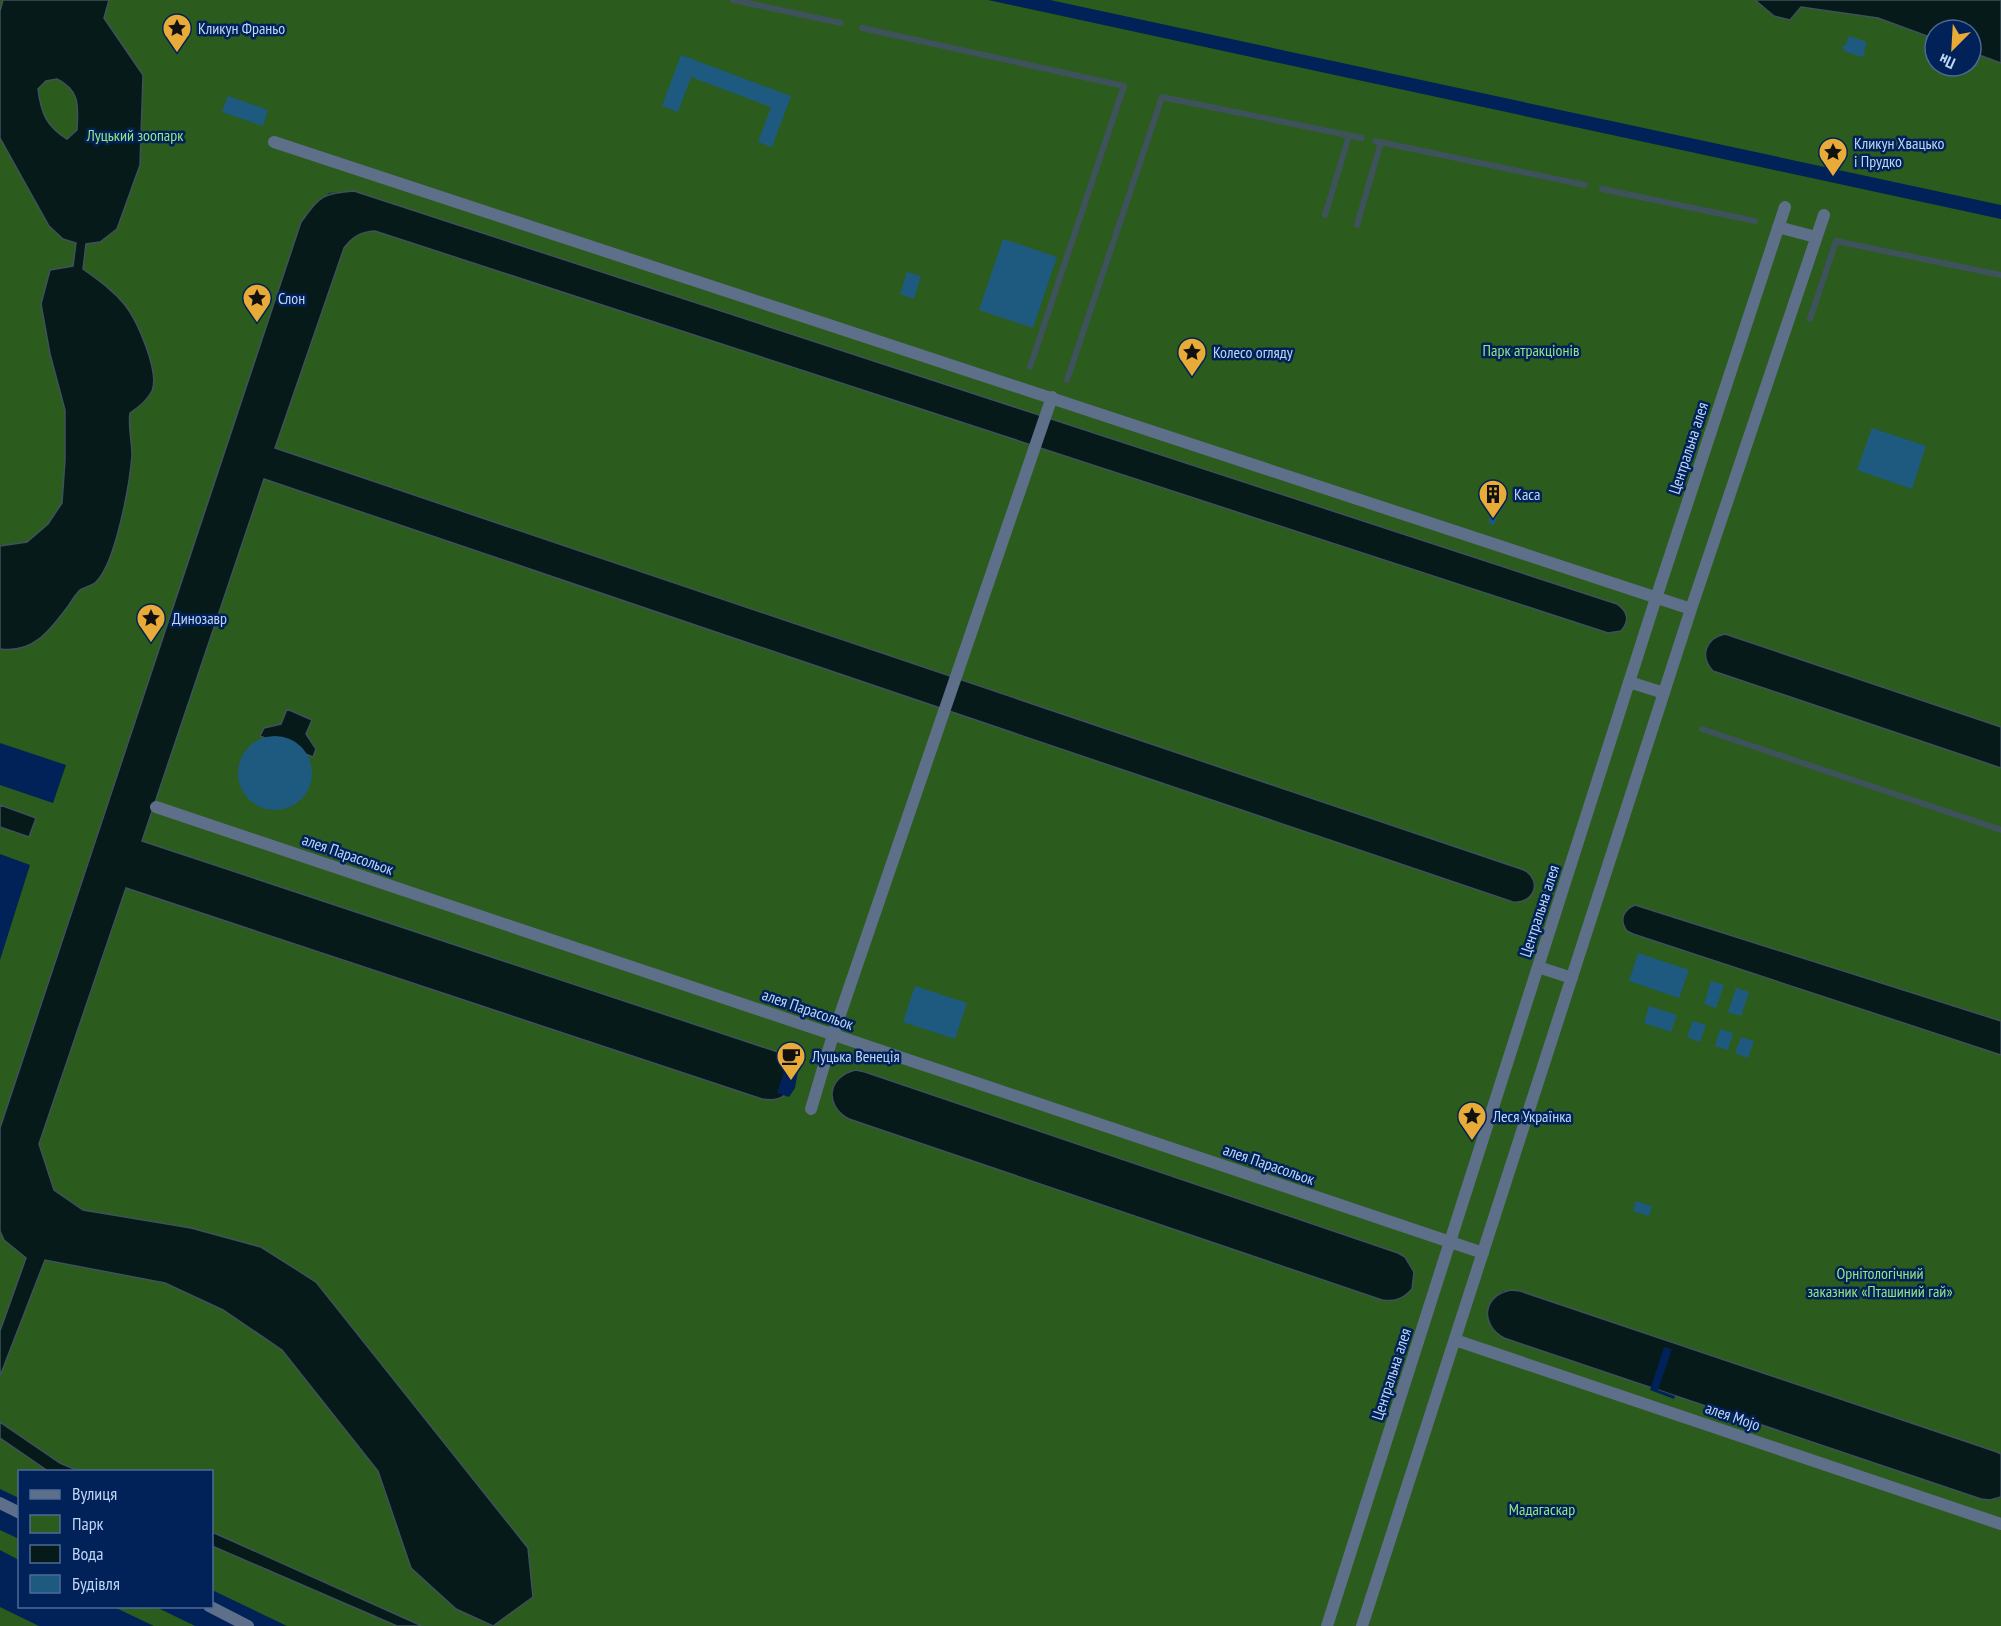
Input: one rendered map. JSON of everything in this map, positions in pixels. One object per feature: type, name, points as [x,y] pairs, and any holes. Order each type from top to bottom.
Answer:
[{"type":"street","points":[[273,142],[1691,609]]},
{"type":"street","name":"Центральна алея","points":[[1327,1626],[1656,598],[1785,207]]},
{"type":"street","points":[[1362,1626],[1691,609],[1824,215]]},
{"type":"street","points":[[1778,227],[1816,237]]},
{"type":"street","points":[[811,1109],[833,1035],[1052,397]]},
{"type":"street","points":[[1629,682],[1664,693]]},
{"type":"street","name":"алея Парасольок","points":[[156,807],[1483,1253]]},
{"type":"street","points":[[1538,967],[1572,978]]},
{"type":"street","name":"алея Mojo","points":[[1455,1340],[2001,1524]]},
{"type":"street","points":[[0,1503],[18,1512]]},
{"type":"street","points":[[212,1608],[248,1626]]},
{"type":"green space","points":[[0,0],[988,0],[2001,219],[2001,1454],[1520,1291],[1503,1291],[1490,1302],[1487,1311],[1504,1338],[1981,1499],[2001,1497],[2001,1626],[493,1626],[533,1597],[191,1228],[83,1210],[54,1190],[39,1144],[126,888],[762,1099],[778,1052],[142,841],[264,479],[1513,902],[1535,885],[1533,878],[1524,870],[275,448],[344,248],[351,240],[366,232],[375,231],[1608,633],[1621,631],[1625,626],[1617,604],[354,191],[329,193],[301,222],[0,1128],[0,960],[30,865],[0,854],[0,827],[29,837],[36,818],[0,805],[0,785],[53,803],[66,765],[0,743]],"holes":[[[856,1070],[1397,1253],[1410,1264],[1414,1280],[1382,1300],[849,1119],[841,1114],[833,1092],[835,1082]]]},
{"type":"green space","points":[[1050,0],[1755,0],[1774,16],[1801,7],[1878,18],[1923,35],[1923,78],[1983,78],[1983,56],[2001,63],[2001,205]]},
{"type":"green space","points":[[0,1231],[4,1240],[26,1258],[0,1331]]},
{"type":"green space","points":[[45,1260],[165,1283],[223,1310],[282,1350],[378,1471],[411,1568],[456,1609],[491,1626],[422,1626],[213,1532],[213,1470],[77,1470],[60,1463],[0,1422],[0,1376]]},
{"type":"green space","points":[[0,1438],[47,1470],[18,1470],[18,1498],[0,1489]]},
{"type":"green space","points":[[0,1530],[18,1539],[18,1559],[0,1550]]},
{"type":"green space","points":[[213,1546],[397,1626],[287,1626],[213,1590]]},
{"type":"green space","points":[[0,1607],[39,1626],[0,1626]]},
{"type":"green space","points":[[116,1608],[158,1608],[195,1626],[154,1626]]},
{"type":"water","points":[[3,0],[109,0],[104,18],[143,75],[140,165],[117,229],[100,242],[86,244],[83,269],[115,295],[130,312],[146,347],[154,382],[148,398],[130,413],[132,455],[128,484],[116,541],[103,572],[94,583],[80,590],[55,623],[40,638],[23,648],[12,650],[0,649],[0,546],[27,542],[48,524],[62,503],[65,410],[50,354],[41,304],[50,270],[73,266],[76,243],[63,239],[49,226],[0,138],[0,11]],"holes":[[[57,79],[74,94],[77,107],[77,130],[67,139],[49,124],[41,105],[38,89],[46,81]]]},
{"type":"water","points":[[1755,0],[2001,0],[2001,63],[1983,56],[1983,18],[1923,18],[1923,35],[1878,18],[1801,7],[1790,20],[1774,16]]},
{"type":"water","points":[[354,191],[1617,604],[1624,610],[1627,620],[1621,631],[1608,633],[375,231],[366,232],[351,240],[344,248],[275,448],[1524,870],[1530,875],[1534,885],[1531,896],[1520,902],[1513,902],[264,479],[142,841],[778,1052],[786,1056],[795,1071],[788,1090],[782,1097],[762,1099],[126,888],[39,1144],[54,1190],[83,1210],[191,1228],[261,1247],[316,1282],[528,1548],[533,1597],[493,1626],[456,1609],[411,1568],[378,1471],[282,1350],[223,1310],[165,1283],[45,1260],[0,1376],[0,1331],[26,1258],[4,1240],[0,1231],[0,1128],[301,222],[322,198],[334,193]]},
{"type":"water","points":[[1725,634],[2001,727],[2001,768],[1713,671],[1706,659],[1707,648],[1713,639]]},
{"type":"water","points":[[287,709],[312,720],[306,734],[316,749],[313,757],[260,736],[264,728],[281,724]]},
{"type":"water","points":[[0,805],[36,818],[29,837],[0,827]]},
{"type":"water","points":[[1635,905],[2001,1021],[2001,1055],[1633,934],[1627,931],[1623,919],[1625,913]]},
{"type":"water","points":[[856,1070],[1398,1253],[1405,1257],[1414,1272],[1412,1289],[1398,1299],[1382,1300],[849,1119],[835,1106],[832,1092],[839,1078]]},
{"type":"water","points":[[1511,1290],[1520,1291],[1997,1452],[2001,1454],[2001,1497],[1990,1500],[1981,1499],[1504,1338],[1491,1325],[1488,1311],[1495,1298]]},
{"type":"water","points":[[0,1422],[60,1463],[77,1470],[47,1470],[0,1438]]},
{"type":"water","points":[[213,1532],[422,1626],[397,1626],[213,1546]]},
{"type":"pier","points":[[786,1065],[797,1068],[798,1071],[795,1088],[789,1097],[777,1093]]},
{"type":"pier","points":[[1664,1347],[1672,1349],[1658,1390],[1675,1396],[1674,1399],[1650,1390]]},
{"type":"building","points":[[1849,36],[1867,42],[1865,55],[1862,57],[1844,51],[1842,47],[1846,45]]},
{"type":"building","points":[[681,55],[791,96],[772,147],[758,142],[771,107],[691,77],[678,112],[662,106]]},
{"type":"building","points":[[228,96],[268,110],[263,126],[222,112]]},
{"type":"building","points":[[1003,239],[1057,257],[1033,328],[979,310]]},
{"type":"building","points":[[907,272],[921,276],[914,299],[900,294]]},
{"type":"building","points":[[1872,428],[1926,446],[1912,489],[1857,470]]},
{"type":"building","name":"Каса","points":[[1491,515],[1497,517],[1494,525],[1488,523]]},
{"type":"building","points":[[275,736],[296,742],[306,752],[312,773],[306,794],[296,804],[275,810],[254,804],[244,794],[238,773],[244,752],[254,742]]},
{"type":"building","points":[[1638,953],[1689,970],[1679,998],[1629,981]]},
{"type":"building","points":[[1711,981],[1724,985],[1716,1008],[1704,1004]]},
{"type":"building","points":[[915,986],[967,1003],[955,1039],[903,1022]]},
{"type":"building","points":[[1736,988],[1749,992],[1741,1016],[1728,1012]]},
{"type":"building","points":[[1649,1006],[1677,1015],[1671,1032],[1644,1023]]},
{"type":"building","points":[[1693,1021],[1706,1025],[1700,1042],[1687,1037]]},
{"type":"building","points":[[1720,1029],[1733,1033],[1728,1050],[1715,1046]]},
{"type":"building","points":[[1741,1037],[1754,1041],[1748,1058],[1735,1053]]},
{"type":"building","points":[[1636,1201],[1652,1206],[1649,1216],[1633,1211]]},
{"type":"waterway","points":[[733,0],[841,23]]},
{"type":"waterway","points":[[862,28],[1124,86],[1030,367]]},
{"type":"waterway","points":[[1067,380],[1162,97],[1362,138]]},
{"type":"waterway","points":[[1325,215],[1349,136]]},
{"type":"waterway","points":[[1375,141],[1585,185]]},
{"type":"waterway","points":[[1357,225],[1381,142]]},
{"type":"waterway","points":[[1602,189],[1755,221]]},
{"type":"waterway","points":[[1810,319],[1836,241],[2001,275]]},
{"type":"waterway","points":[[1702,729],[2001,830]]},
{"type":"place","name":"Кликун Франьо","points":[[177,54]]},
{"type":"place","name":"Кликун Хвацько і Прудко","points":[[1833,178]]},
{"type":"place","name":"Слон","points":[[257,324]]},
{"type":"place","name":"Колесо огляду","points":[[1192,378]]},
{"type":"place","name":"Каса","points":[[1493,520]]},
{"type":"place","name":"Динозавр","points":[[151,644]]},
{"type":"place","name":"Луцька Венеція","points":[[791,1082]]},
{"type":"place","name":"Леся Українка","points":[[1472,1142]]},
{"type":"park label","name":"Луцький зоопарк","points":[[135,135]]},
{"type":"park label","name":"Парк атракціонів","points":[[1531,350]]},
{"type":"park label","name":"Орнітологічний заказник «Пташиний гай»","points":[[1880,1282]]},
{"type":"park label","name":"Мадагаскар","points":[[1542,1509]]}]
